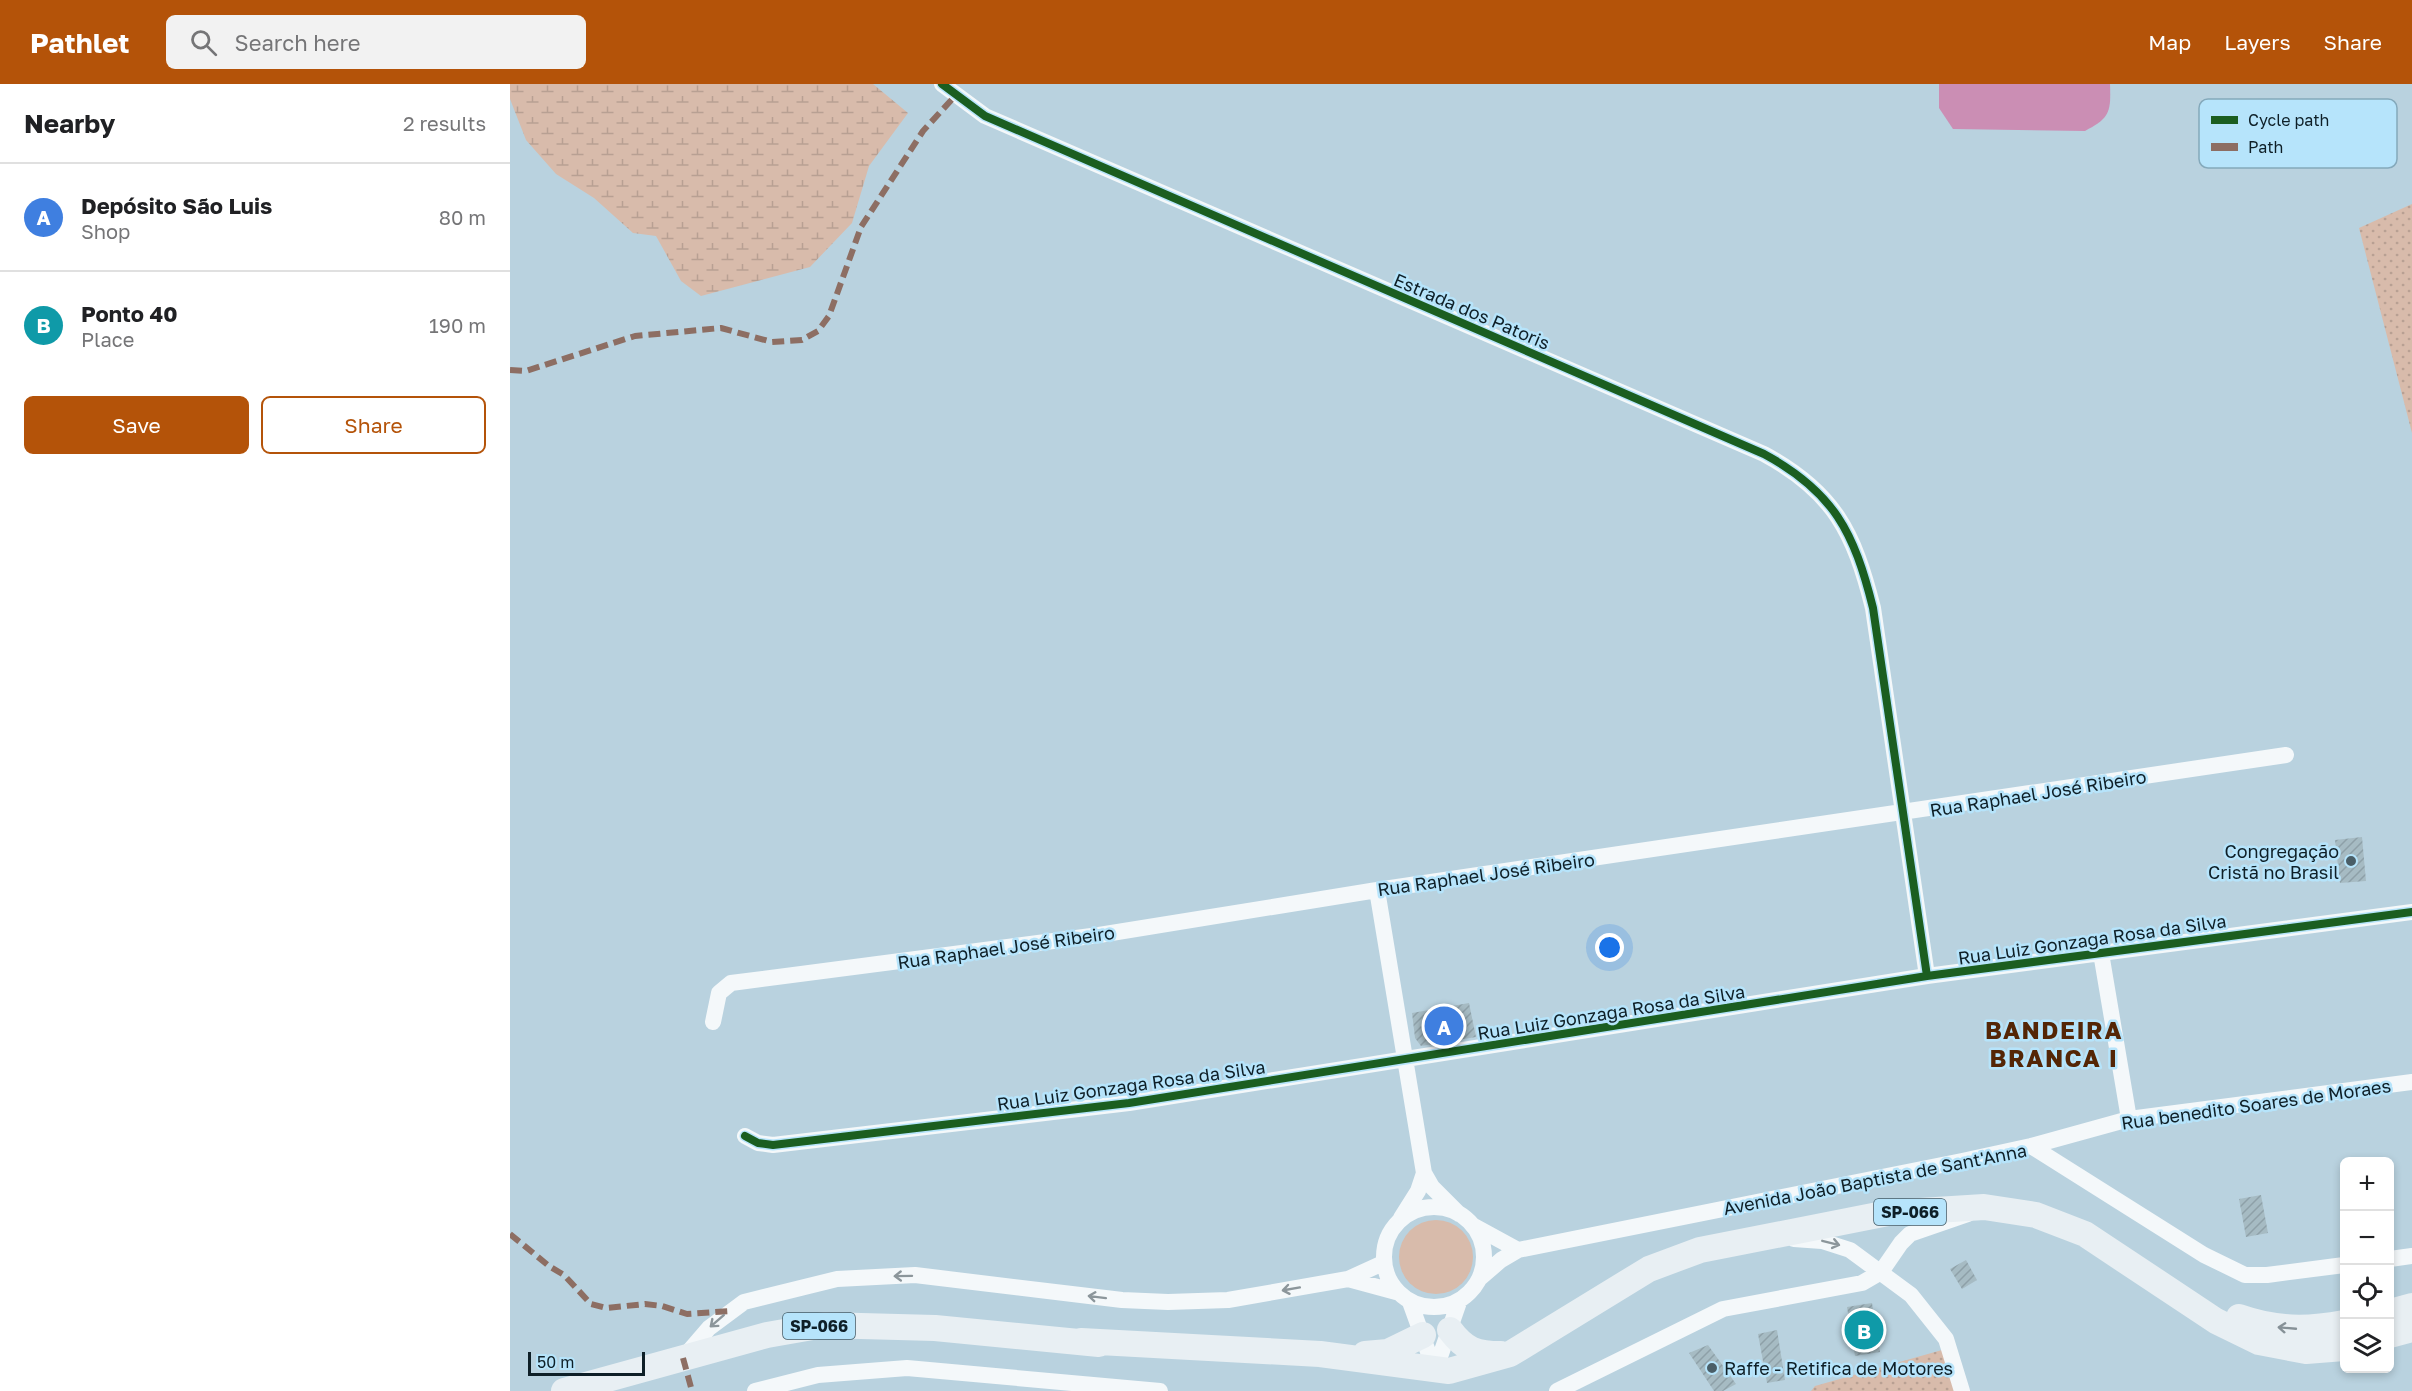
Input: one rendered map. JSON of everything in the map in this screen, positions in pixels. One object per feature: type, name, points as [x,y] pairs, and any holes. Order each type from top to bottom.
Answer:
[{"type":"main road","name":"SP-066","points":[[564,1391],[768,1335],[825,1325],[935,1328],[1081,1341],[1320,1354],[1435,1371],[1473,1367],[1510,1354],[1625,1283],[1674,1259],[1757,1237],[1888,1213],[1984,1207],[2036,1215],[2060,1222],[2085,1234],[2216,1321],[2259,1342],[2306,1351],[2340,1348]]},
{"type":"main road","name":"SP-066","points":[[1081,1341],[1250,1362],[1375,1374],[1422,1384],[1466,1386],[1513,1368],[1557,1342],[1625,1283]]},
{"type":"main road","points":[[2183,1298],[2261,1325],[2312,1329],[2340,1324]]},
{"type":"main road","points":[[2394,1311],[2412,1306]]},
{"type":"main road","points":[[1450,1329],[1464,1347],[1473,1352],[1510,1354]]},
{"type":"main road","points":[[2394,1334],[2412,1329]]},
{"type":"main road","points":[[1320,1354],[1377,1354],[1404,1346],[1423,1335]]},
{"type":"main road","points":[[1375,1374],[1435,1371],[1466,1386]]},
{"type":"street","name":"Estrada dos Patoris","points":[[942,84],[985,116],[1742,444],[1791,468],[1815,487],[1850,536],[1863,569],[1883,662],[1902,813],[1927,976]]},
{"type":"street","name":"Rua Raphael José Ribeiro","points":[[713,1022],[719,993],[731,983],[1099,934],[1377,890],[2286,755]]},
{"type":"street","points":[[1348,1279],[1396,1292],[1410,1302],[1426,1308],[1443,1307],[1459,1302],[1471,1292],[1479,1280],[1484,1265],[1484,1250],[1479,1236],[1432,1187],[1424,1173],[1407,1059],[1377,890]]},
{"type":"street","name":"Rua Luiz Gonzaga Rosa da Silva","points":[[745,1136],[765,1145],[785,1144],[1129,1103],[1927,976],[2412,912]]},
{"type":"street","points":[[2101,953],[2129,1119]]},
{"type":"street","name":"Rua benedito Soares de Moraes","points":[[2031,1146],[2129,1119],[2412,1082]]},
{"type":"street","name":"Avenida João Baptista de Sant'Anna","points":[[1479,1280],[1502,1260],[1518,1250],[2031,1146],[2204,1255],[2245,1275],[2267,1275],[2340,1266]]},
{"type":"street","points":[[1396,1292],[1383,1263],[1387,1239],[1418,1191],[1424,1173]]},
{"type":"street","points":[[1400,1219],[1413,1211],[1428,1207],[1444,1208],[1518,1250]]},
{"type":"street","points":[[1557,1391],[1724,1309],[1852,1286],[1881,1272],[1910,1234],[1984,1207]]},
{"type":"street","points":[[1757,1237],[1837,1244],[1860,1256],[1911,1295],[1946,1339],[1962,1391]]},
{"type":"street","points":[[2394,1258],[2412,1256]]},
{"type":"street","points":[[683,1358],[709,1328],[744,1302],[837,1279],[915,1275],[1122,1300],[1168,1302],[1228,1300],[1348,1279],[1383,1263]]},
{"type":"street","points":[[1410,1302],[1435,1371]]},
{"type":"street","points":[[1435,1371],[1459,1302]]},
{"type":"street","points":[[755,1391],[818,1375],[907,1368],[1160,1391]]},
{"type":"green space","points":[[510,84],[873,84],[908,113],[869,166],[852,223],[810,267],[701,296],[681,281],[656,236],[633,233],[594,198],[556,174],[526,140],[510,99]]},
{"type":"green space","points":[[2412,204],[2412,433],[2359,228]]},
{"type":"green space","points":[[1436,1220],[1450,1223],[1462,1231],[1470,1243],[1473,1257],[1470,1271],[1462,1283],[1450,1291],[1436,1294],[1422,1291],[1410,1283],[1402,1271],[1399,1257],[1402,1243],[1410,1231],[1422,1223]]},
{"type":"green space","points":[[1949,1348],[1962,1391],[1811,1391],[1815,1386]]},
{"type":"shaded area","points":[[1939,84],[2110,84],[2110,101],[2104,118],[2085,131],[1953,129],[1939,108]]},
{"type":"building","name":"Congregação Cristã no Brasil","points":[[2362,837],[2366,881],[2340,883],[2335,840]]},
{"type":"building","points":[[1469,1003],[1476,1037],[1421,1046],[1415,1038],[1412,1013]]},
{"type":"building","points":[[2261,1195],[2268,1233],[2246,1237],[2239,1199]]},
{"type":"building","points":[[1966,1260],[1977,1280],[1962,1289],[1950,1269]]},
{"type":"building","points":[[1872,1303],[1880,1352],[1855,1356],[1847,1307]]},
{"type":"building","points":[[1777,1330],[1785,1380],[1767,1383],[1758,1334]]},
{"type":"building","name":"Raffe - Retifica de Motores","points":[[1708,1345],[1736,1384],[1723,1391],[1714,1391],[1689,1353]]},
{"type":"marked path","points":[[510,370],[526,371],[635,336],[721,328],[772,342],[802,340],[818,331],[829,316],[861,227],[923,131],[955,96]]},
{"type":"marked path","points":[[510,1234],[549,1266],[564,1275],[591,1304],[606,1308],[645,1304],[662,1306],[687,1314],[731,1311]]},
{"type":"marked path","points":[[683,1358],[692,1391]]},
{"type":"cycle path","points":[[942,84],[985,116],[1764,454],[1808,483],[1838,517],[1849,536],[1858,557],[1873,608],[1927,976]]},
{"type":"cycle path","points":[[745,1136],[758,1143],[773,1145],[1129,1103],[1927,976],[2412,912]]},
{"type":"place","name":"Congregação Cristã no Brasil","points":[[2351,861]]},
{"type":"place","name":"Depósito São Luis","points":[[1444,1026]]},
{"type":"place","name":"Ponto 40","points":[[1864,1330]]},
{"type":"place","name":"Raffe - Retifica de Motores","points":[[1712,1368]]},
{"type":"district","name":"BANDEIRA BRANCA I","points":[[2054,1043]]}]
